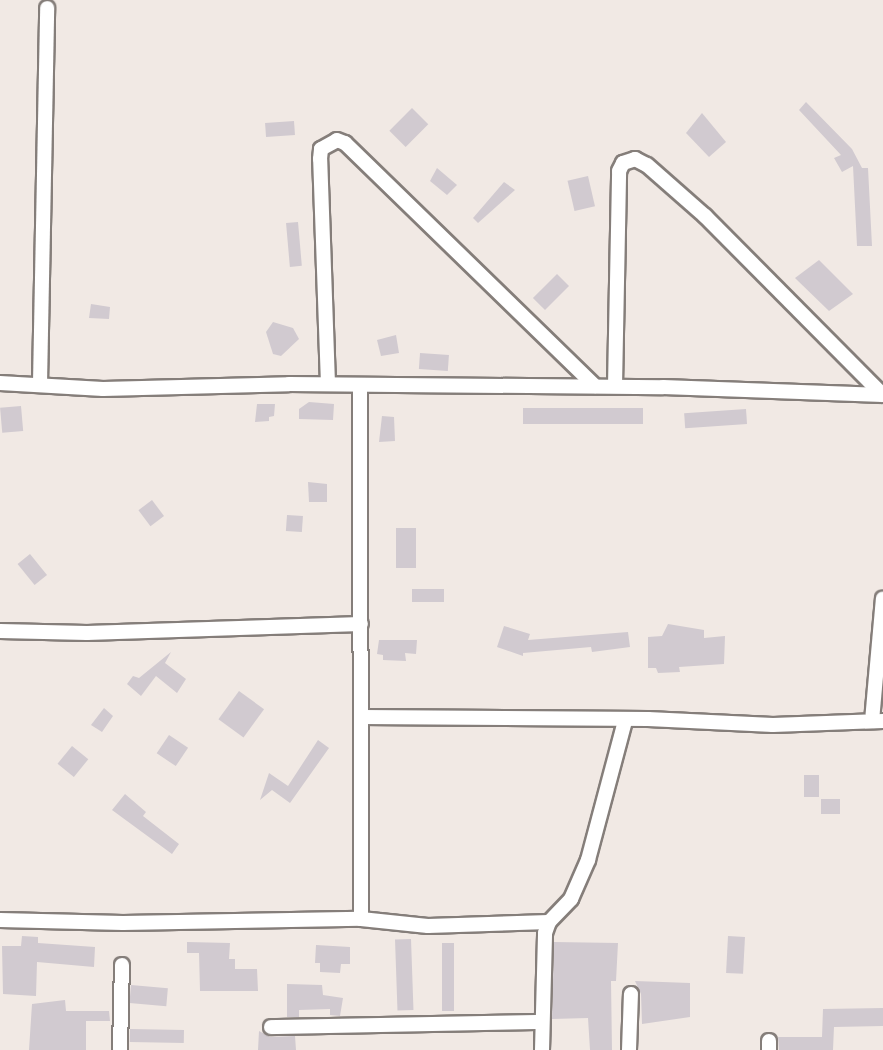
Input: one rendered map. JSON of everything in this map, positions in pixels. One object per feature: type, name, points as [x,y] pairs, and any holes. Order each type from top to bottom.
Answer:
[{"type":"street","points":[[40,383],[47,8]]},
{"type":"street","points":[[328,384],[320,159],[321,149],[337,140],[345,144],[595,386]]},
{"type":"street","points":[[615,386],[619,170],[623,163],[635,159],[648,165],[705,216],[883,395]]},
{"type":"street","points":[[0,383],[40,383],[103,389],[328,384],[615,386],[883,395]]},
{"type":"street","points":[[360,385],[361,919]]},
{"type":"street","points":[[362,717],[625,721],[648,719],[773,724],[878,721],[883,598]]},
{"type":"street","points":[[0,631],[87,633],[361,624]]},
{"type":"street","points":[[542,1050],[542,951],[549,922],[570,899],[588,860],[625,721]]},
{"type":"street","points":[[0,920],[122,923],[361,919],[428,926],[549,922]]},
{"type":"street","points":[[120,1050],[122,965]]},
{"type":"street","points":[[629,1050],[631,994]]},
{"type":"street","points":[[271,1027],[542,1022]]},
{"type":"building","points":[[806,102],[852,149],[862,168],[868,168],[872,246],[857,246],[853,166],[842,172],[834,158],[841,155],[799,110]]},
{"type":"building","points":[[412,108],[428,124],[406,147],[389,131]]},
{"type":"building","points":[[702,113],[726,142],[709,157],[686,133]]},
{"type":"building","points":[[294,121],[295,135],[266,137],[265,123]]},
{"type":"building","points":[[437,168],[457,185],[447,195],[430,181]]},
{"type":"building","points":[[588,176],[595,206],[575,211],[568,181]]},
{"type":"building","points":[[504,182],[515,190],[478,223],[473,218]]},
{"type":"building","points":[[298,222],[302,266],[290,267],[286,223]]},
{"type":"building","points":[[819,260],[853,294],[829,311],[795,278]]},
{"type":"building","points":[[557,274],[569,286],[545,310],[533,298]]},
{"type":"building","points":[[91,304],[110,307],[109,319],[89,318]]},
{"type":"building","points":[[273,322],[293,328],[299,339],[281,356],[273,354],[266,332]]},
{"type":"building","points":[[396,335],[399,353],[381,356],[377,340]]},
{"type":"building","points":[[420,353],[449,355],[448,371],[419,369]]},
{"type":"building","points":[[309,402],[334,404],[333,420],[299,419],[299,409]]},
{"type":"building","points":[[257,404],[275,404],[274,416],[269,417],[269,421],[255,422]]},
{"type":"building","points":[[21,406],[23,431],[2,433],[0,408]]},
{"type":"building","points":[[523,408],[643,408],[643,424],[523,424]]},
{"type":"building","points":[[746,409],[747,424],[685,428],[684,413]]},
{"type":"building","points":[[382,416],[394,417],[395,441],[379,442]]},
{"type":"building","points":[[308,482],[327,484],[327,502],[309,502]]},
{"type":"building","points":[[152,500],[164,516],[150,526],[138,510]]},
{"type":"building","points":[[287,515],[303,516],[302,532],[286,531]]},
{"type":"building","points":[[396,528],[416,528],[416,568],[396,568]]},
{"type":"building","points":[[30,554],[47,575],[35,585],[18,564]]},
{"type":"building","points":[[412,589],[444,589],[444,602],[412,602]]},
{"type":"building","points":[[668,624],[704,630],[704,638],[725,636],[724,664],[679,667],[680,672],[658,673],[656,668],[648,668],[648,637],[662,636]]},
{"type":"building","points":[[504,626],[530,634],[528,640],[628,632],[630,647],[592,652],[591,647],[523,653],[523,656],[497,647]]},
{"type":"building","points":[[379,640],[417,640],[416,654],[405,653],[406,661],[383,660],[383,655],[377,654]]},
{"type":"building","points":[[171,652],[165,663],[186,679],[177,693],[156,676],[141,696],[127,684],[133,676],[139,678]]},
{"type":"building","points":[[239,691],[264,709],[244,738],[218,719]]},
{"type":"building","points":[[104,708],[113,716],[102,732],[91,725]]},
{"type":"building","points":[[169,735],[188,748],[176,766],[157,753]]},
{"type":"building","points":[[318,740],[329,748],[290,803],[272,790],[260,800],[269,773],[288,786]]},
{"type":"building","points":[[72,746],[88,759],[74,777],[58,764]]},
{"type":"building","points":[[804,775],[819,775],[819,797],[804,797]]},
{"type":"building","points":[[125,794],[146,812],[143,816],[179,844],[172,854],[112,810]]},
{"type":"building","points":[[821,799],[840,799],[840,814],[821,814]]},
{"type":"building","points":[[22,936],[38,937],[38,943],[95,947],[94,967],[37,962],[36,996],[3,994],[2,946],[21,946]]},
{"type":"building","points":[[728,936],[745,937],[743,974],[726,973]]},
{"type":"building","points":[[411,939],[413,1010],[397,1011],[395,940]]},
{"type":"building","points":[[187,942],[230,943],[229,959],[235,959],[235,969],[257,969],[258,991],[200,991],[199,953],[187,953]]},
{"type":"building","points":[[554,942],[618,943],[616,981],[611,981],[612,1050],[590,1050],[588,1018],[552,1019]]},
{"type":"building","points":[[442,943],[454,943],[454,1011],[442,1011]]},
{"type":"building","points":[[316,945],[350,947],[350,964],[341,964],[340,973],[320,972],[320,963],[315,963]]},
{"type":"building","points":[[635,981],[690,983],[690,1017],[642,1024],[641,994]]},
{"type":"building","points":[[287,984],[322,985],[323,995],[343,998],[340,1016],[330,1015],[330,1009],[299,1010],[299,1017],[287,1017]]},
{"type":"building","points":[[131,985],[168,988],[166,1006],[129,1003]]},
{"type":"building","points":[[65,1000],[66,1011],[109,1011],[110,1021],[86,1021],[86,1050],[29,1050],[32,1004]]},
{"type":"building","points":[[883,1008],[883,1026],[834,1027],[833,1050],[779,1050],[778,1037],[822,1037],[823,1009]]},
{"type":"building","points":[[130,1029],[184,1030],[184,1043],[130,1042]]},
{"type":"building","points":[[259,1031],[270,1037],[295,1036],[296,1050],[258,1050]]}]
